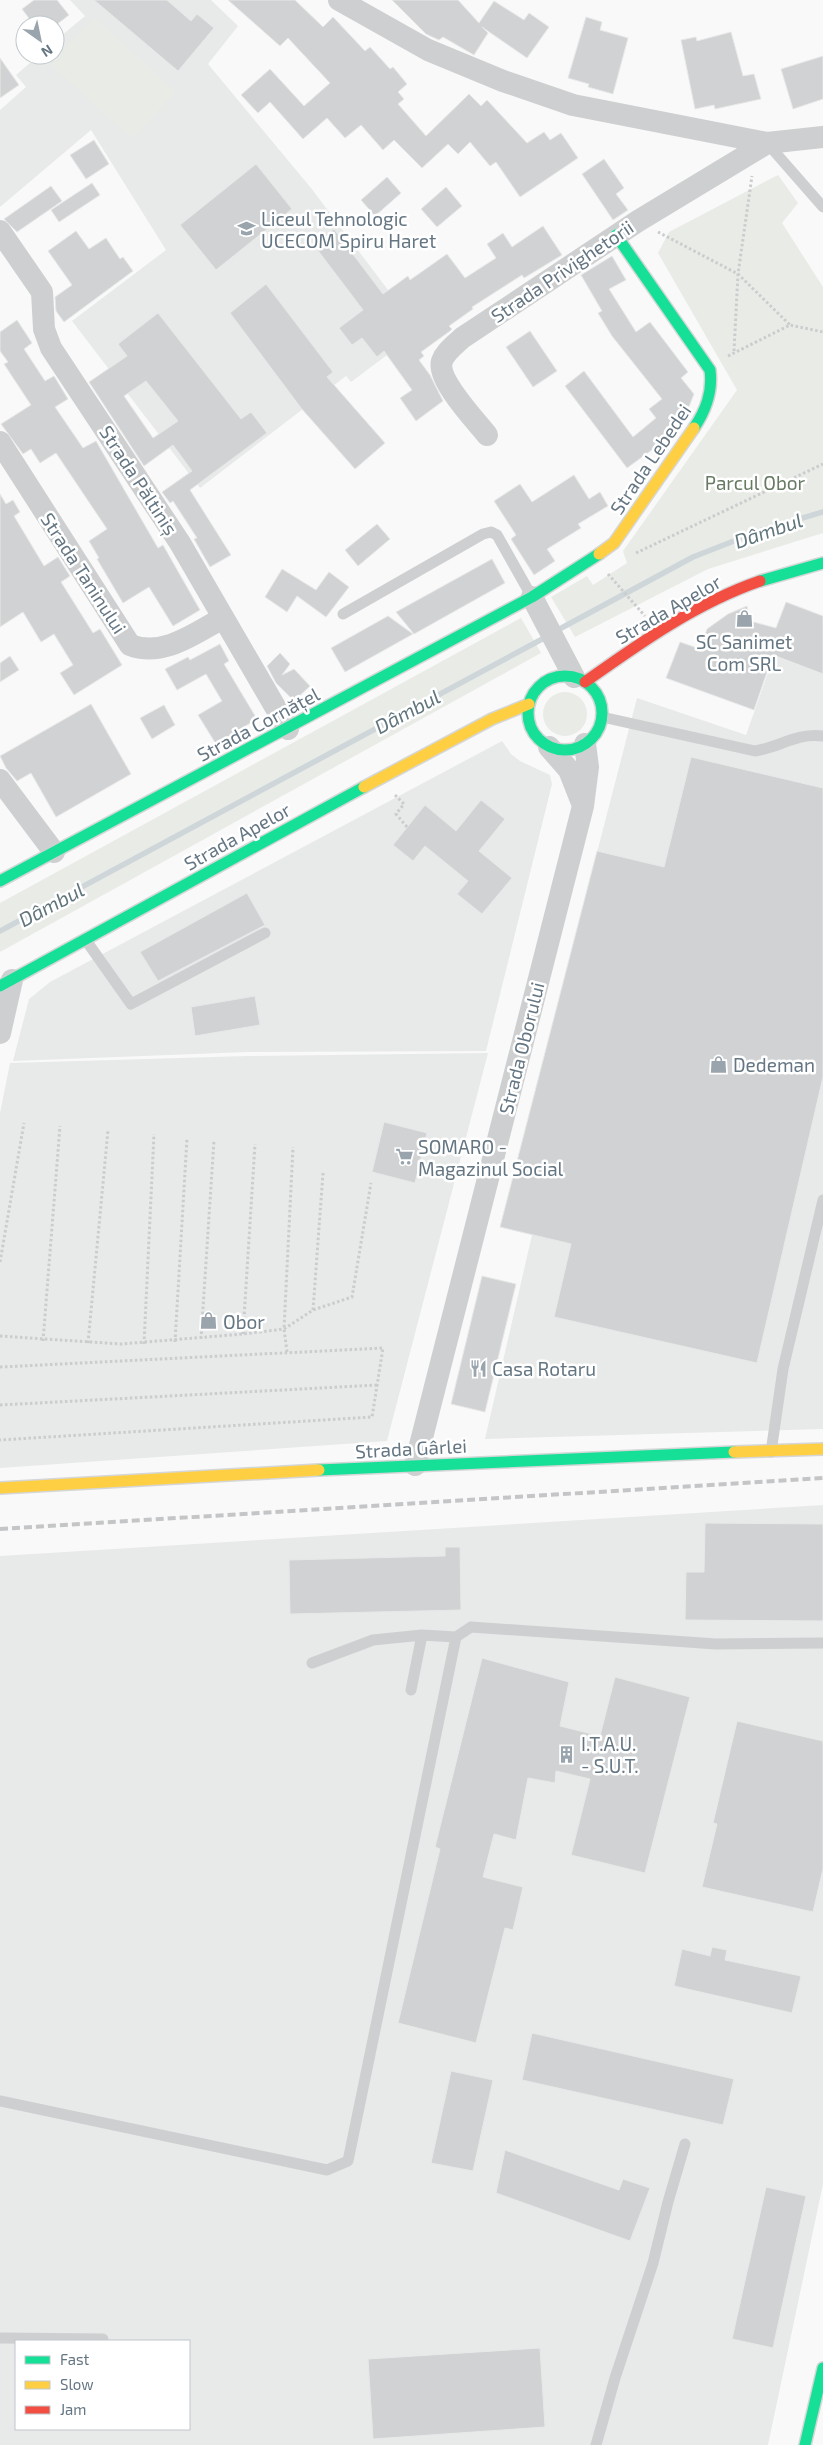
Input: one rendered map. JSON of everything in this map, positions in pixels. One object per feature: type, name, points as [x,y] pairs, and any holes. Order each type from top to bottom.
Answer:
[{"type":"street","points":[[338,0],[428,50],[503,81],[573,105],[761,146],[823,137]]},
{"type":"street","name":"Strada Privighetorii","points":[[487,435],[449,387],[442,374],[441,363],[447,352],[462,338],[616,235],[761,146]]},
{"type":"street","name":"Strada Păltiniș","points":[[0,231],[42,292],[44,329],[51,348],[180,543],[288,729]]},
{"type":"street","points":[[616,235],[710,370]]},
{"type":"street","name":"Strada Lebedei","points":[[534,601],[614,543],[704,415],[712,383],[710,370]]},
{"type":"street","name":"Strada Taninului","points":[[0,442],[130,645],[144,650],[160,648],[223,618]]},
{"type":"street","name":"Strada Apelor","points":[[580,680],[616,660],[698,608],[731,591],[770,576],[823,563]]},
{"type":"street","points":[[534,601],[562,653],[580,680],[594,690],[600,700],[602,717],[596,733],[585,744],[574,749],[561,750],[549,747]]},
{"type":"street","name":"Strada Cornățel","points":[[0,881],[534,601]]},
{"type":"street","name":"Strada Apelor","points":[[600,700],[616,660]]},
{"type":"street","points":[[580,680],[563,676],[551,679],[541,685],[529,704],[528,717],[532,730],[539,740],[549,747],[569,770],[583,806]]},
{"type":"street","name":"Strada Apelor","points":[[6,983],[379,779],[492,719],[529,704]]},
{"type":"street","points":[[492,719],[532,730]]},
{"type":"street","name":"Strada Oborului","points":[[415,1465],[583,806],[588,767],[585,744]]},
{"type":"street","points":[[0,780],[54,852]]},
{"type":"street","points":[[0,1033],[6,983]]},
{"type":"street","name":"Strada Gârlei","points":[[0,1488],[415,1465],[823,1449]]},
{"type":"street","points":[[805,2445],[823,2368]]},
{"type":"lane","points":[[761,146],[823,207]]},
{"type":"lane","points":[[343,614],[483,534],[492,532],[497,534],[534,601]]},
{"type":"lane","points":[[602,717],[755,751],[768,749],[804,735],[823,736]]},
{"type":"lane","points":[[85,939],[130,1004],[265,933]]},
{"type":"lane","points":[[771,1452],[782,1369],[823,1200]]},
{"type":"lane","points":[[312,1663],[373,1640],[422,1635],[456,1638],[471,1627],[716,1644],[823,1643]]},
{"type":"lane","points":[[411,1690],[422,1635]]},
{"type":"lane","points":[[0,2101],[326,2170],[348,2161],[456,1638]]},
{"type":"lane","points":[[596,2445],[615,2378],[653,2263],[685,2144]]},
{"type":"lane","points":[[0,2338],[102,2339]]},
{"type":"path","points":[[734,351],[738,274],[761,146]]},
{"type":"path","points":[[638,221],[738,274],[790,325],[823,332]]},
{"type":"path","points":[[710,370],[734,351],[790,325]]},
{"type":"path","points":[[634,554],[822,464]]},
{"type":"path","points":[[614,581],[640,611]]},
{"type":"path","points":[[379,779],[404,804],[396,814],[407,827]]},
{"type":"path","points":[[0,1262],[24,1123]]},
{"type":"path","points":[[43,1340],[60,1126]]},
{"type":"path","points":[[88,1343],[108,1130]]},
{"type":"path","points":[[144,1344],[154,1134]]},
{"type":"path","points":[[175,1342],[187,1138]]},
{"type":"path","points":[[201,1339],[214,1140]]},
{"type":"path","points":[[243,1334],[255,1144]]},
{"type":"path","points":[[286,1352],[284,1329],[293,1147]]},
{"type":"path","points":[[312,1310],[324,1173]]},
{"type":"path","points":[[0,1336],[88,1343],[144,1344],[284,1329],[312,1310],[352,1297],[371,1183]]},
{"type":"path","points":[[0,1367],[383,1348],[372,1417],[0,1440]]},
{"type":"path","points":[[0,1405],[377,1385]]},
{"type":"shaded area","name":"Liceul Tehnologic UCECOM Spiru Haret","points":[[70,0],[211,0],[238,26],[208,64],[311,188],[419,331],[351,382],[346,376],[200,488],[72,321],[166,250],[91,130],[0,207],[0,110],[26,87],[16,75],[28,65],[65,65],[65,33],[85,16]]},
{"type":"shaded area","points":[[774,656],[823,674],[823,1429],[485,1439],[532,1235],[500,1227],[637,698],[746,735]]},
{"type":"shaded area","points":[[502,741],[511,754],[520,761],[550,775],[552,784],[486,1051],[247,1052],[13,1061],[29,999],[50,982]]},
{"type":"shaded area","name":"Obor","points":[[488,1053],[387,1441],[0,1468],[0,1113],[10,1063],[247,1056]]},
{"type":"shaded area","points":[[823,1505],[823,2184],[768,2445],[0,2445],[0,1556]]},
{"type":"green space","points":[[94,17],[176,92],[132,139],[51,65],[65,65],[65,48]]},
{"type":"green space","name":"Parcul Obor","points":[[778,175],[798,203],[782,223],[823,287],[823,533],[708,569],[575,637],[551,597],[587,576],[593,585],[627,563],[623,551],[737,390],[658,253],[669,232]]},
{"type":"green space","points":[[521,618],[541,653],[0,952],[0,903]]},
{"type":"green space","points":[[561,692],[569,692],[581,698],[587,714],[581,730],[569,736],[561,736],[549,730],[543,718],[543,710],[549,698]]},
{"type":"building","points":[[34,0],[57,0],[69,15],[65,18],[65,15],[26,15],[22,9]]},
{"type":"building","points":[[94,0],[167,0],[191,21],[197,14],[214,28],[178,71]]},
{"type":"building","points":[[228,0],[295,0],[323,27],[333,17],[365,51],[370,47],[390,69],[393,67],[407,84],[398,92],[404,99],[398,104],[426,136],[469,94],[481,106],[487,100],[527,143],[544,132],[550,140],[561,133],[578,158],[520,197],[496,162],[490,166],[470,142],[458,154],[448,144],[422,168],[394,140],[383,150],[361,125],[345,138],[327,118],[303,139],[270,102],[258,113],[241,95],[270,69],[304,106],[330,83],[288,38],[280,46]]},
{"type":"building","points":[[392,0],[458,0],[479,23],[494,1],[524,20],[529,13],[549,27],[527,58],[482,27],[488,33],[474,55],[443,37],[439,40],[426,34]]},
{"type":"building","points":[[586,17],[602,22],[600,30],[628,38],[613,94],[588,87],[589,84],[568,78]]},
{"type":"building","points":[[731,32],[743,76],[754,74],[761,99],[715,109],[714,105],[695,109],[681,40],[696,37],[697,41]]},
{"type":"building","points":[[823,56],[823,99],[793,109],[781,69]]},
{"type":"building","points":[[0,58],[19,85],[0,98]]},
{"type":"building","points":[[94,140],[109,164],[86,179],[70,155]]},
{"type":"building","points":[[604,159],[624,188],[616,194],[628,210],[613,220],[582,174]]},
{"type":"building","points":[[256,164],[292,209],[216,270],[180,225]]},
{"type":"building","points":[[387,177],[401,193],[375,216],[361,200]]},
{"type":"building","points":[[92,183],[100,195],[59,222],[51,210]]},
{"type":"building","points":[[51,186],[62,201],[17,232],[4,219]]},
{"type":"building","points":[[446,187],[462,206],[437,227],[421,209]]},
{"type":"building","points":[[543,226],[562,255],[524,278],[522,275],[472,307],[473,309],[449,326],[452,329],[450,331],[421,352],[424,356],[419,360],[430,375],[443,401],[416,421],[400,398],[412,390],[384,351],[377,357],[362,338],[352,345],[339,328],[363,310],[313,244],[334,229],[383,294],[408,276],[410,280],[447,254],[465,278],[496,258],[487,244],[503,233],[512,247]]},
{"type":"building","points":[[76,231],[89,249],[106,238],[120,259],[123,257],[133,271],[64,322],[56,311],[55,297],[72,285],[48,251]]},
{"type":"building","points":[[612,256],[626,280],[609,289],[636,332],[650,322],[688,372],[681,378],[694,394],[688,409],[669,425],[673,430],[667,439],[627,468],[565,386],[584,371],[633,437],[656,418],[649,409],[662,399],[612,336],[598,313],[602,311],[581,275]]},
{"type":"building","points":[[266,284],[333,372],[327,377],[385,443],[355,469],[301,408],[230,313]]},
{"type":"building","points":[[158,313],[241,419],[251,412],[267,433],[190,490],[231,555],[210,567],[194,539],[197,538],[173,501],[170,503],[162,492],[192,471],[173,445],[144,466],[89,382],[127,356],[118,344]],"holes":[[[146,381],[178,421],[153,438],[124,396]]]},
{"type":"building","points":[[17,320],[32,343],[24,349],[45,381],[54,376],[68,399],[55,407],[83,448],[96,441],[158,548],[163,545],[200,610],[173,626],[149,587],[123,603],[97,559],[99,558],[89,541],[107,529],[56,453],[40,463],[31,449],[23,454],[1,424],[31,405],[4,364],[8,362],[0,351],[0,332]]},
{"type":"building","points":[[530,331],[557,371],[533,387],[506,347]]},
{"type":"building","points":[[574,475],[589,499],[600,492],[608,506],[578,524],[581,528],[547,549],[555,561],[534,575],[511,539],[516,535],[494,501],[520,484],[532,502]]},
{"type":"building","points":[[0,494],[6,504],[13,500],[20,512],[14,516],[44,566],[58,557],[70,576],[61,582],[93,633],[100,629],[122,665],[74,695],[60,673],[73,665],[54,634],[41,642],[23,612],[0,627]]},
{"type":"building","points":[[377,524],[390,539],[358,566],[345,550]]},
{"type":"building","points":[[492,559],[505,583],[414,634],[396,612]]},
{"type":"building","points":[[282,569],[316,590],[329,572],[349,587],[326,617],[297,596],[287,612],[265,597]]},
{"type":"building","points":[[786,602],[823,616],[823,674],[773,655],[754,710],[666,678],[680,642],[700,649],[707,629],[728,614],[747,606],[750,621],[776,628]]},
{"type":"building","points":[[388,616],[413,634],[345,672],[331,648]]},
{"type":"building","points":[[220,644],[229,661],[224,664],[257,719],[216,744],[198,715],[222,701],[206,674],[177,690],[165,669],[188,657],[190,660]]},
{"type":"building","points":[[280,653],[290,664],[282,675],[294,669],[310,686],[294,701],[276,683],[267,666]]},
{"type":"building","points":[[10,656],[19,670],[0,682],[0,663]]},
{"type":"building","points":[[91,704],[131,774],[56,817],[31,773],[17,781],[6,768],[0,756]]},
{"type":"building","points":[[164,705],[175,725],[152,739],[140,718]]},
{"type":"building","name":"Dedeman","points":[[691,757],[823,788],[823,1077],[757,1363],[554,1317],[571,1244],[500,1227],[597,851],[664,867]]},
{"type":"building","points":[[481,800],[505,819],[479,851],[512,878],[482,914],[457,894],[468,881],[425,846],[413,861],[393,845],[425,805],[456,831]]},
{"type":"building","points":[[247,893],[265,925],[158,981],[140,952]]},
{"type":"building","points":[[255,996],[260,1025],[195,1036],[191,1007]]},
{"type":"building","points":[[384,1122],[427,1133],[415,1183],[372,1172]]},
{"type":"building","name":"Casa Rotaru","points":[[482,1276],[516,1284],[485,1412],[451,1404]]},
{"type":"building","points":[[705,1523],[823,1524],[823,1621],[685,1620],[686,1572],[704,1572]]},
{"type":"building","points":[[445,1547],[460,1547],[461,1610],[290,1614],[289,1560],[445,1556]]},
{"type":"building","name":"I.T.A.U. - S.U.T.","points":[[482,1658],[569,1682],[560,1726],[600,1736],[615,1677],[690,1697],[645,1873],[571,1855],[590,1779],[556,1771],[555,1783],[528,1778],[516,1840],[494,1834],[483,1877],[523,1887],[513,1930],[505,1928],[476,2043],[398,2023],[440,1849],[435,1847]]},
{"type":"building","points":[[737,1721],[823,1741],[823,1869],[813,1912],[702,1887],[717,1824],[713,1823]]},
{"type":"building","points":[[712,1947],[727,1950],[725,1960],[801,1976],[792,2013],[674,1986],[682,1949],[710,1956]]},
{"type":"building","points":[[532,2033],[734,2079],[723,2125],[522,2080]]},
{"type":"building","points":[[451,2071],[493,2080],[473,2171],[431,2163]]},
{"type":"building","points":[[505,2150],[619,2190],[623,2179],[650,2188],[630,2241],[496,2193]]},
{"type":"building","points":[[766,2187],[806,2196],[773,2348],[732,2339]]},
{"type":"building","points":[[540,2348],[545,2427],[373,2439],[368,2359]]},
{"type":"waterway","name":"Dâmbul","points":[[554,632],[693,557],[762,530],[823,512]]},
{"type":"waterway","name":"Dâmbul","points":[[0,931],[546,637]]},
{"type":"railway","points":[[0,1529],[823,1478]]},
{"type":"traffic: fast","points":[[616,235],[710,370],[711,378],[708,401],[694,428]]},
{"type":"traffic: fast","points":[[0,881],[532,597],[599,554]]},
{"type":"traffic: fast","points":[[760,581],[823,563]]},
{"type":"traffic: fast","points":[[565,676],[579,679],[591,687],[599,699],[602,713],[599,727],[591,739],[579,747],[565,750],[551,747],[539,739],[531,727],[528,713],[531,699],[539,687],[551,679],[565,676]]},
{"type":"traffic: fast","points":[[0,986],[364,787]]},
{"type":"traffic: fast","points":[[319,1470],[734,1452]]},
{"type":"traffic: fast","points":[[805,2445],[823,2368]]},
{"type":"traffic: slow","points":[[599,554],[614,543],[694,428]]},
{"type":"traffic: slow","points":[[364,787],[492,719],[529,704]]},
{"type":"traffic: slow","points":[[734,1452],[823,1449]]},
{"type":"traffic: slow","points":[[0,1488],[319,1470]]},
{"type":"traffic: jam","points":[[585,682],[691,612],[736,590],[760,581]]},
{"type":"place","name":"Liceul Tehnologic UCECOM Spiru Haret","points":[[247,229]]},
{"type":"place","name":"SC Sanimet Com SRL","points":[[744,618]]},
{"type":"place","name":"Dedeman","points":[[719,1064]]},
{"type":"place","name":"SOMARO - Magazinul Social","points":[[404,1157]]},
{"type":"place","name":"Obor","points":[[209,1321]]},
{"type":"place","name":"Casa Rotaru","points":[[478,1368]]},
{"type":"place","name":"I.T.A.U. - S.U.T.","points":[[567,1754]]}]
